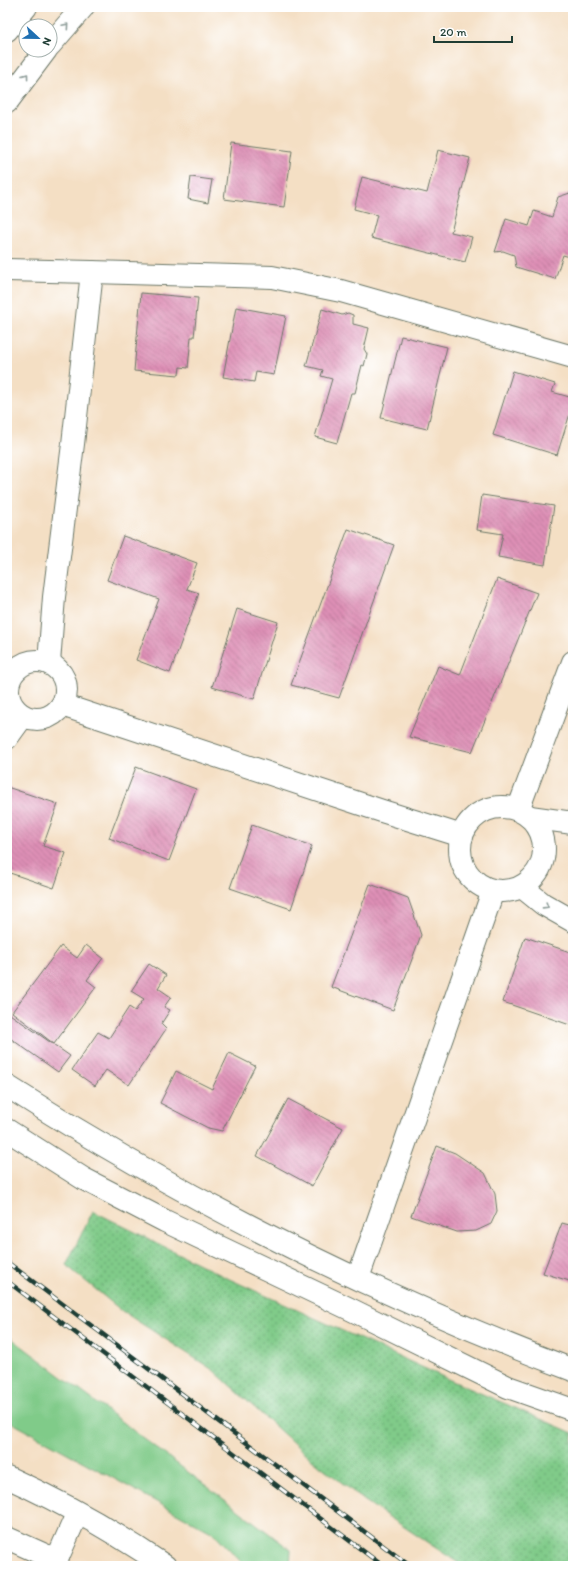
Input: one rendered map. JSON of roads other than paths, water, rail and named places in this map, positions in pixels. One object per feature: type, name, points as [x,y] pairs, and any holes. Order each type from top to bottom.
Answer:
[{"type":"street","points":[[58,36],[83,7]]},
{"type":"street","points":[[7,102],[40,58]]},
{"type":"street","points":[[7,270],[272,277],[342,291],[573,357]]},
{"type":"street","points":[[49,663],[54,597],[92,272]]},
{"type":"street","points":[[36,660],[49,663],[57,668],[63,676],[66,686],[66,696],[62,705],[54,713],[45,718],[34,719],[23,716],[16,711],[10,703],[7,686],[15,669],[23,664],[36,660]]},
{"type":"street","points":[[524,814],[573,662]]},
{"type":"street","points":[[62,705],[462,836]]},
{"type":"street","points":[[7,738],[23,716]]},
{"type":"street","points":[[524,814],[539,828],[544,841],[544,854],[540,868],[522,887],[508,891],[493,891],[480,886],[469,877],[462,864],[459,850],[462,836],[468,823],[478,814],[491,808],[505,806],[524,814],[573,823]]},
{"type":"street","points":[[522,887],[543,904],[573,921]]},
{"type":"street","points":[[358,1278],[493,891]]},
{"type":"street","points":[[7,1086],[84,1135],[146,1171],[313,1258],[491,1339],[573,1370]]},
{"type":"street","points":[[7,1130],[84,1179],[165,1221],[352,1310],[508,1387],[573,1410]]},
{"type":"street","points":[[7,1477],[42,1494],[133,1544],[165,1566]]},
{"type":"street","points":[[7,1538],[55,1563],[77,1514]]},
{"type":"railway","points":[[7,1262],[410,1566]]},
{"type":"railway","points":[[7,1281],[383,1566]]}]
